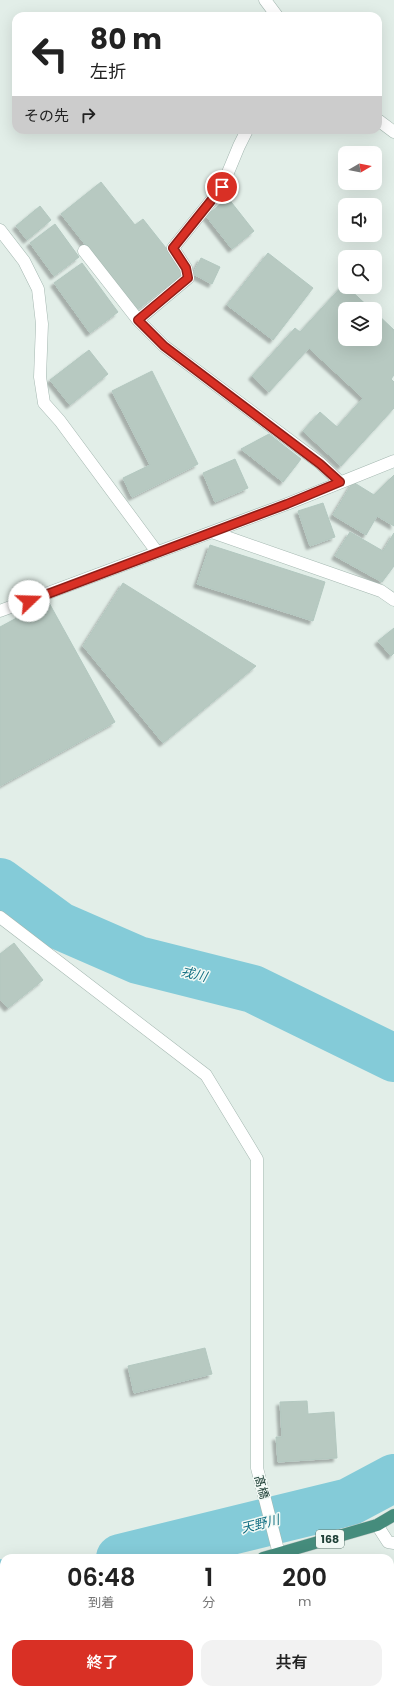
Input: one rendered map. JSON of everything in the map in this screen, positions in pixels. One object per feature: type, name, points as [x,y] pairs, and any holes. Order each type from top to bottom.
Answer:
[{"type":"highway","name":"168","points":[[276,1554],[377,1525],[394,1515]]},
{"type":"street","points":[[265,0],[274,12]]},
{"type":"street","points":[[382,123],[394,132]]},
{"type":"street","points":[[138,320],[188,278],[186,268],[173,248],[222,187],[245,134]]},
{"type":"street","points":[[0,230],[24,261],[38,289],[42,324],[40,378],[44,403],[65,427],[157,552]]},
{"type":"street","points":[[84,251],[138,320],[164,346],[320,464],[340,482]]},
{"type":"street","points":[[0,611],[287,504],[394,461]]},
{"type":"street","points":[[212,532],[381,591],[394,600]]},
{"type":"street","name":"髙橋","points":[[0,916],[206,1075],[257,1159],[257,1468],[279,1553]]},
{"type":"street","points":[[377,1525],[388,1542],[394,1543]]},
{"type":"building","points":[[101,182],[135,225],[143,219],[185,272],[137,310],[61,214]]},
{"type":"building","points":[[228,198],[254,231],[232,249],[206,216]]},
{"type":"building","points":[[40,206],[51,220],[27,240],[16,226]]},
{"type":"building","points":[[55,224],[79,257],[54,276],[30,243]]},
{"type":"building","points":[[268,253],[313,288],[273,340],[227,305]]},
{"type":"building","points":[[201,258],[220,267],[212,284],[193,274]]},
{"type":"building","points":[[82,263],[118,312],[90,333],[54,283]]},
{"type":"building","points":[[338,291],[338,294],[355,294],[363,302],[338,302],[338,346],[382,346],[382,319],[394,330],[394,375],[391,379],[394,382],[394,408],[341,466],[303,431],[320,412],[337,427],[363,398],[309,348],[269,392],[252,376],[295,328],[300,332]]},
{"type":"building","points":[[89,350],[108,374],[70,405],[50,380]]},
{"type":"building","points":[[152,371],[198,464],[132,497],[123,478],[150,465],[112,391]]},
{"type":"building","points":[[269,434],[301,459],[283,482],[241,449]]},
{"type":"building","points":[[235,459],[248,488],[215,502],[203,473]]},
{"type":"building","points":[[394,475],[394,526],[377,516],[366,535],[333,515],[353,482],[374,495]]},
{"type":"building","points":[[323,503],[335,537],[310,546],[298,511]]},
{"type":"building","points":[[350,532],[383,551],[394,533],[394,566],[382,582],[335,556]]},
{"type":"building","points":[[210,545],[325,582],[313,621],[197,584]]},
{"type":"building","points":[[123,583],[256,666],[163,743],[83,646]]},
{"type":"building","points":[[48,601],[115,722],[0,786],[0,627]]},
{"type":"building","points":[[394,628],[394,653],[391,656],[378,641]]},
{"type":"building","points":[[14,943],[43,980],[8,1008],[0,999],[0,954]]},
{"type":"building","points":[[205,1348],[212,1374],[134,1393],[128,1366]]},
{"type":"building","points":[[307,1401],[308,1414],[334,1412],[337,1458],[278,1462],[276,1437],[282,1437],[280,1402]]},
{"type":"waterway","name":"戎川","points":[[0,882],[60,926],[138,960],[253,989],[394,1058]]},
{"type":"waterway","name":"天野川","points":[[136,1554],[349,1502],[394,1478]]},
{"type":"route","points":[[29,601],[287,504],[340,482],[320,464],[164,346],[138,320],[188,278],[186,268],[173,248],[222,187]]}]
